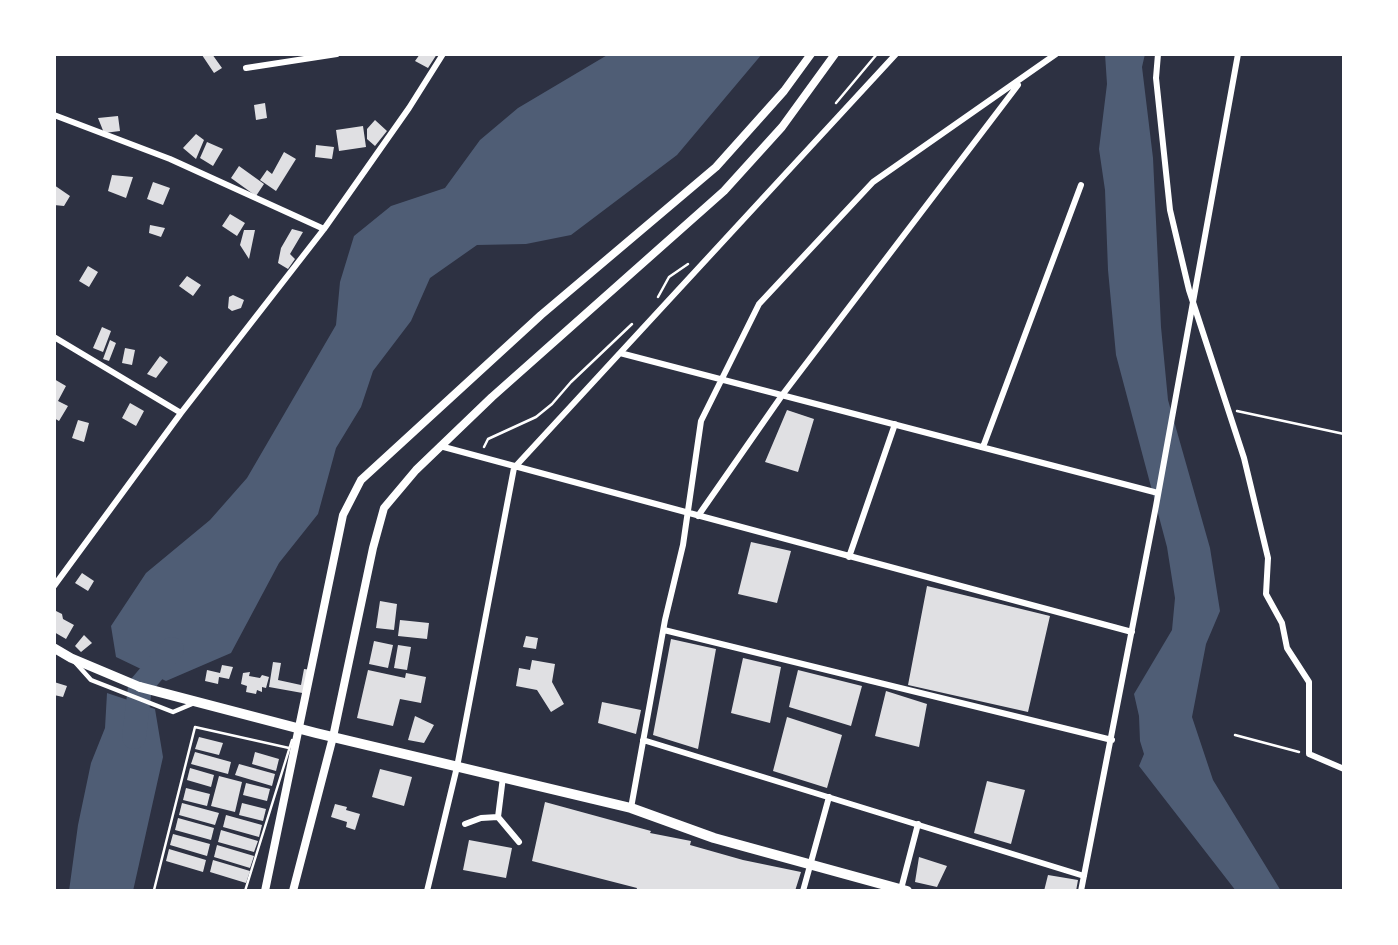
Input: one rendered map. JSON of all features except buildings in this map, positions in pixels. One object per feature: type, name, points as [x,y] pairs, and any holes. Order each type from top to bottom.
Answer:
[{"type":"main road","points":[[54,648],[140,687],[333,737],[631,808],[714,838],[904,890]]},
{"type":"street","points":[[246,68],[337,54]]},
{"type":"street","points":[[54,586],[181,413],[324,229],[443,54]]},
{"type":"street","points":[[265,891],[343,515],[361,480],[541,315],[716,167],[784,91],[811,54]]},
{"type":"street","points":[[293,891],[333,737],[384,508],[416,470],[492,397],[724,191],[782,127],[835,54]]},
{"type":"street","points":[[427,891],[457,767],[514,468],[896,54]]},
{"type":"street","points":[[631,808],[664,630],[683,545],[701,421],[759,304],[873,182],[1056,54]]},
{"type":"street","points":[[1158,54],[1156,78],[1170,210],[1189,290],[1244,458],[1268,558],[1266,594],[1282,623],[1287,648],[1309,682],[1309,754],[1344,769]]},
{"type":"street","points":[[1081,891],[1132,632],[1238,54]]},
{"type":"street","points":[[698,516],[783,394],[1024,78]]},
{"type":"street","points":[[54,115],[170,159],[324,229]]},
{"type":"street","points":[[983,447],[1081,185]]},
{"type":"street","points":[[54,337],[181,413]]},
{"type":"street","points":[[620,353],[1158,493]]},
{"type":"street","points":[[849,557],[895,424]]},
{"type":"street","points":[[440,446],[1132,632]]},
{"type":"street","points":[[664,630],[1114,741]]},
{"type":"street","points":[[71,658],[91,680],[173,712],[196,702]]},
{"type":"street","points":[[643,740],[1084,876]]},
{"type":"street","points":[[503,777],[498,817],[519,842]]},
{"type":"street","points":[[803,891],[829,797]]},
{"type":"street","points":[[465,824],[481,818],[498,817]]},
{"type":"street","points":[[904,890],[918,824]]},
{"type":"lane","points":[[156,891],[154,890],[195,727],[289,747]]},
{"type":"lane","points":[[245,891],[289,747],[299,728]]},
{"type":"path","points":[[832,108],[877,54]]},
{"type":"path","points":[[654,303],[669,277],[690,263]]},
{"type":"path","points":[[493,462],[484,450],[488,439],[536,417],[636,320]]},
{"type":"path","points":[[1227,409],[1344,434]]},
{"type":"path","points":[[1235,735],[1309,754]]},
{"type":"water","points":[[609,54],[762,54],[677,155],[571,235],[526,244],[477,245],[430,278],[411,321],[373,371],[361,407],[336,448],[318,514],[279,563],[231,653],[166,681],[116,657],[111,626],[146,573],[210,520],[247,478],[336,325],[340,282],[354,236],[391,206],[445,188],[480,140],[518,108]]},
{"type":"water","points":[[1105,54],[1145,54],[1142,67],[1153,158],[1161,327],[1168,400],[1210,548],[1220,611],[1206,644],[1192,717],[1213,780],[1281,891],[1236,891],[1139,766],[1144,754],[1134,694],[1172,630],[1175,598],[1167,547],[1116,355],[1108,270],[1105,190],[1099,149],[1107,84]]},
{"type":"water","points":[[107,693],[155,709],[163,757],[133,891],[69,891],[78,825],[91,763],[105,728]]},
{"type":"waterway","points":[[134,737],[140,687],[172,649]]}]
